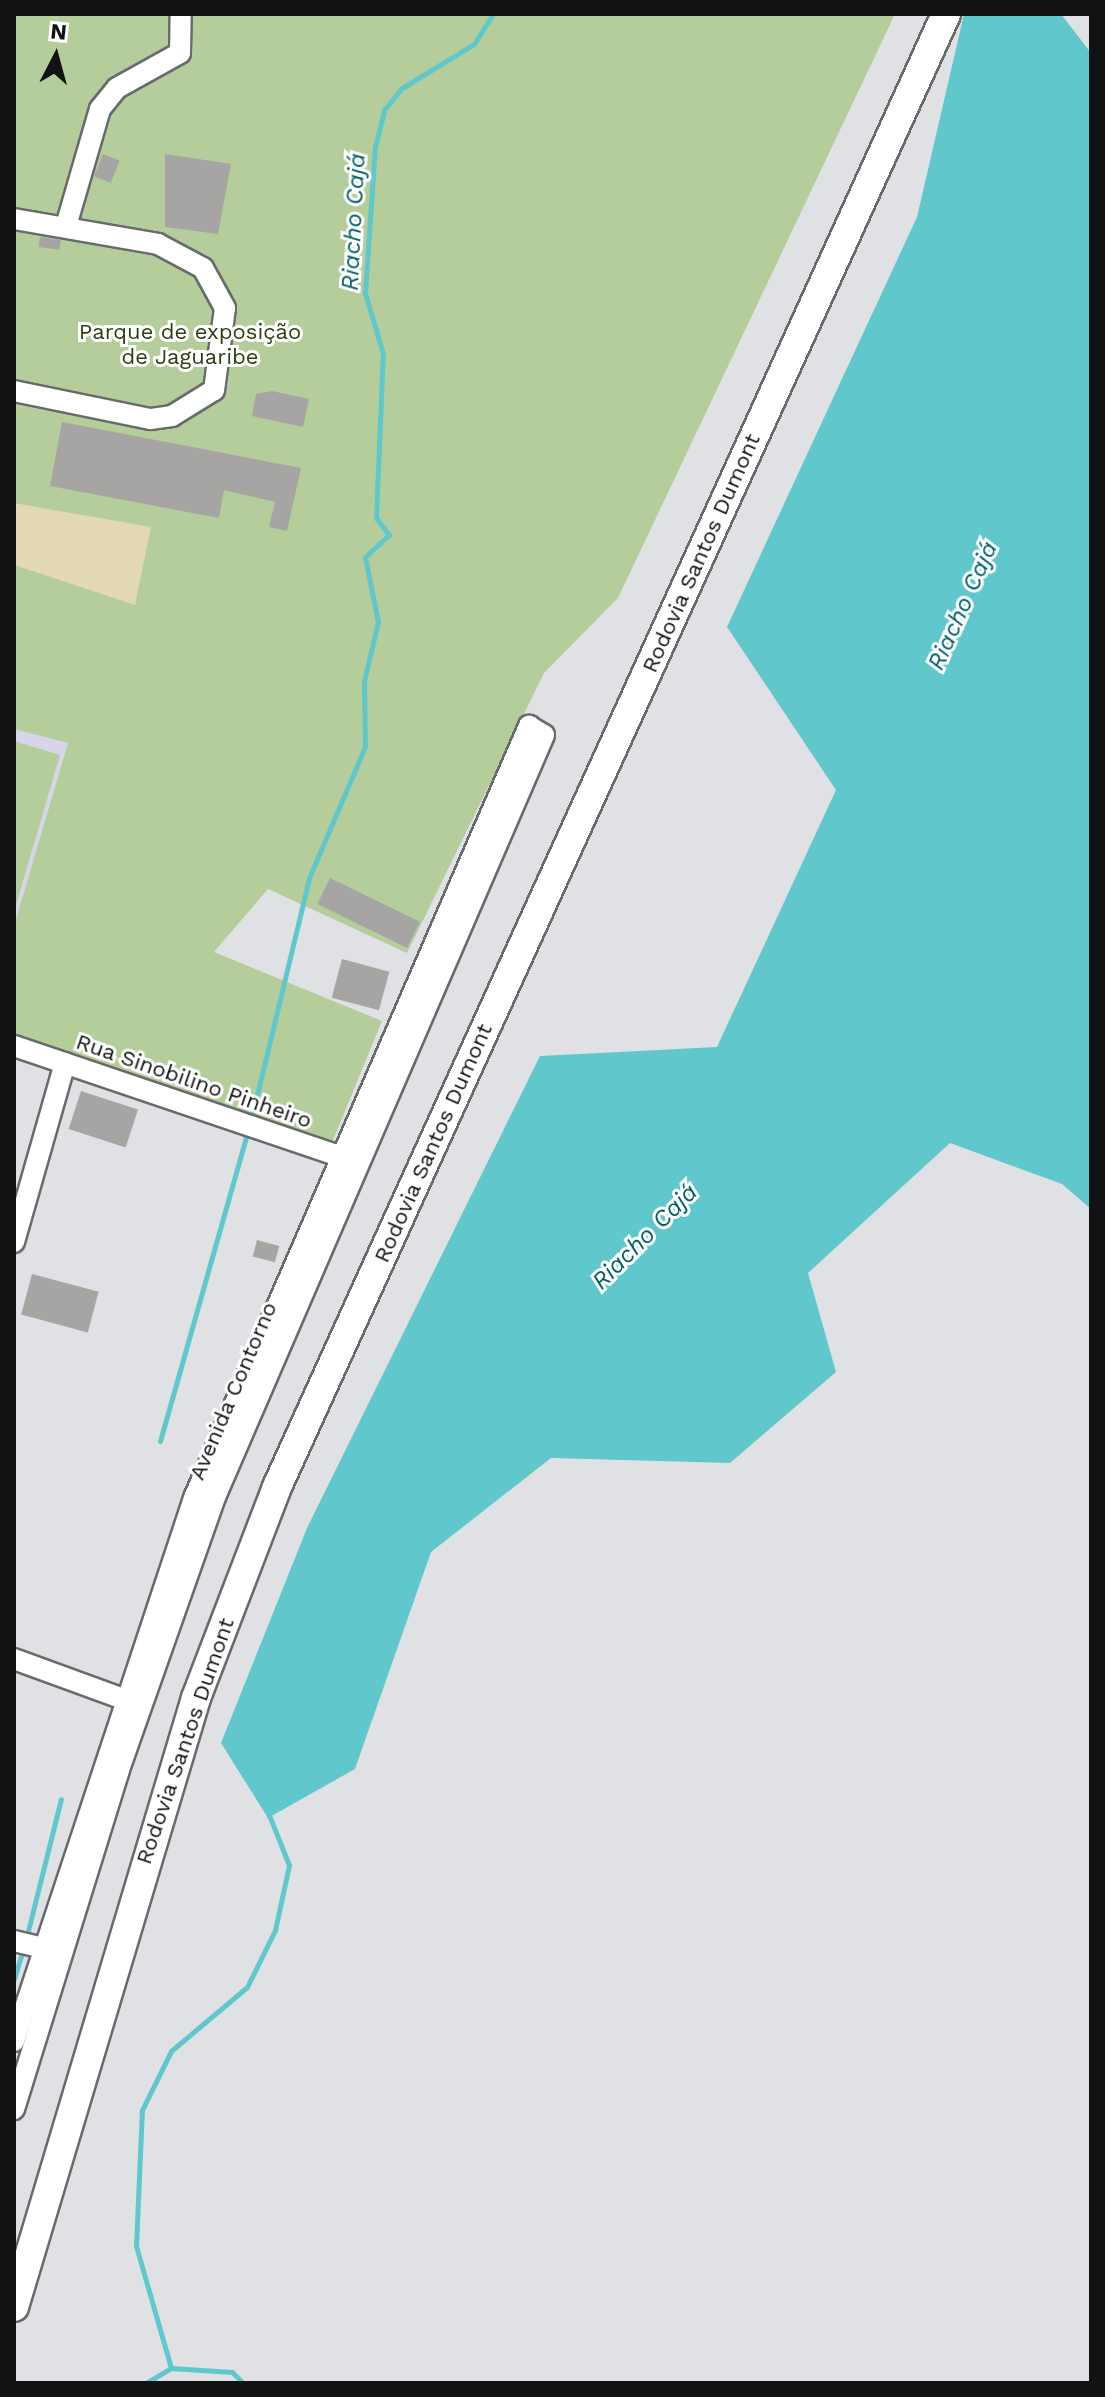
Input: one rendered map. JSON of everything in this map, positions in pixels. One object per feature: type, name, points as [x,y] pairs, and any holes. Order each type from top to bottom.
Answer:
[{"type":"highway","name":"Rodovia Santos Dumont","points":[[14,2307],[196,1698],[277,1487],[946,14]]},
{"type":"street","points":[[66,226],[100,109],[117,88],[180,53],[181,14]]},
{"type":"street","points":[[14,219],[158,244],[203,268],[225,308],[214,390],[172,416],[150,419],[14,391]]},
{"type":"street","name":"Avenida Contorno","points":[[14,2109],[51,1950],[133,1702],[349,1160],[444,939],[525,726]]},
{"type":"street","name":"Rua Sinobilino Pinheiro","points":[[14,1046],[349,1160]]},
{"type":"street","points":[[14,1242],[21,1188],[65,1063]]},
{"type":"street","points":[[14,1659],[133,1702]]},
{"type":"street","points":[[14,1941],[51,1950],[14,2041]]},
{"type":"shaded area","points":[[14,729],[68,743],[14,926]]},
{"type":"green space","name":"Parque de exposição de Jaguaribe","points":[[14,14],[895,14],[618,598],[544,673],[407,953],[268,889],[214,952],[382,1021],[331,1145],[14,1036],[14,926],[68,743],[14,729]]},
{"type":"green space","points":[[14,741],[60,755],[14,912]]},
{"type":"sand","points":[[14,503],[151,527],[135,605],[14,565]]},
{"type":"water","points":[[964,14],[1061,14],[1091,53],[1091,1209],[1062,1184],[950,1143],[808,1273],[836,1372],[730,1463],[551,1458],[431,1552],[355,1769],[268,1818],[221,1743],[307,1528],[540,1056],[717,1047],[836,790],[727,627],[917,217]]},
{"type":"building","points":[[103,154],[120,161],[111,183],[94,176]]},
{"type":"building","points":[[165,154],[231,164],[218,234],[165,227]]},
{"type":"building","points":[[40,237],[61,240],[59,250],[39,247]]},
{"type":"building","points":[[272,391],[309,399],[303,427],[252,416],[256,394]]},
{"type":"building","points":[[62,422],[301,468],[287,531],[269,527],[275,502],[224,490],[219,518],[50,486]]},
{"type":"building","points":[[330,878],[420,922],[407,948],[317,904]]},
{"type":"building","points":[[342,959],[389,972],[379,1010],[332,998]]},
{"type":"building","points":[[81,1091],[138,1110],[126,1148],[69,1129]]},
{"type":"building","points":[[257,1240],[279,1246],[275,1262],[253,1256]]},
{"type":"building","points":[[32,1274],[99,1292],[88,1332],[21,1315]]},
{"type":"waterway","name":"Riacho Cajá","points":[[251,1120],[309,878],[365,747],[364,681],[378,622],[365,557],[389,535],[376,518],[383,354],[365,293],[375,147],[384,110],[402,88],[474,44],[493,14]]},
{"type":"waterway","name":"Riacho Cajá","points":[[160,1441],[248,1130]]},
{"type":"waterway","name":"Riacho Cajá","points":[[26,1939],[61,1799]]},
{"type":"waterway","name":"Riacho Cajá","points":[[171,2368],[136,2246],[142,2110],[171,2051],[247,1987],[275,1930],[289,1865],[269,1815]]},
{"type":"waterway","name":"Riacho Cajá","points":[[14,1979],[23,1949]]},
{"type":"waterway","name":"Riacho Cajá","points":[[146,2383],[171,2368],[232,2372],[243,2383]]}]
